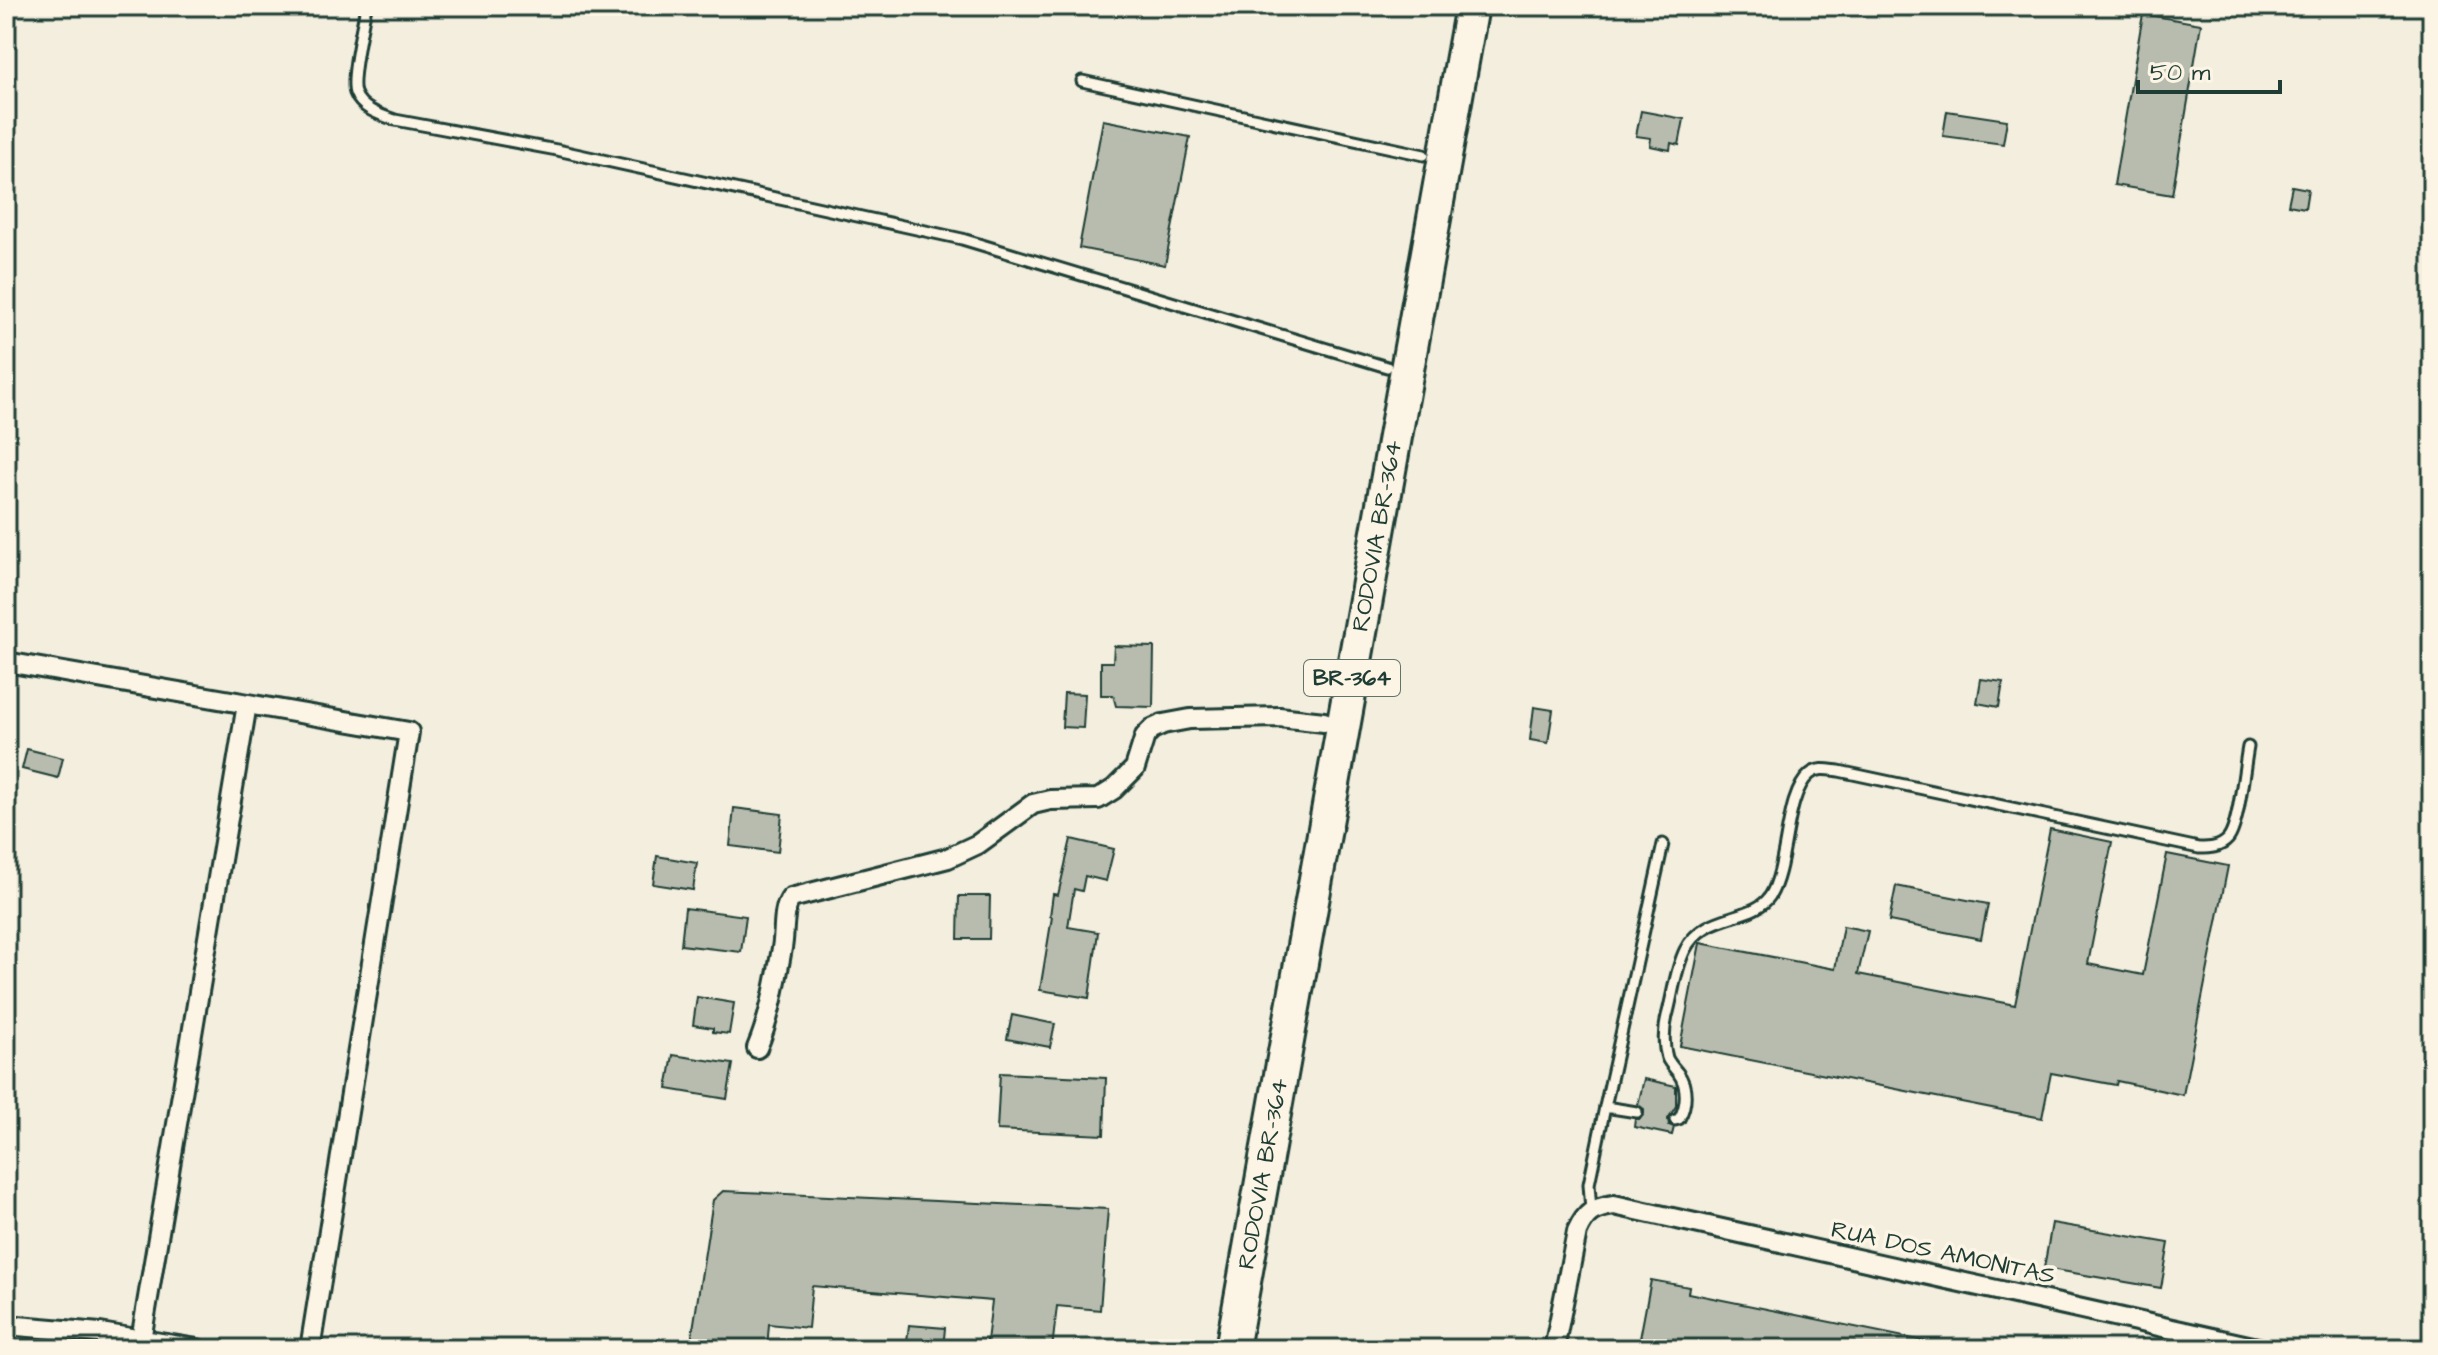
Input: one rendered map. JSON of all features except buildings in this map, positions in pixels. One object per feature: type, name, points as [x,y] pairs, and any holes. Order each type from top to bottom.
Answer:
[{"type":"highway","name":"BR-364","points":[[1216,1349],[1452,6]]},
{"type":"highway","name":"RODOVIA BR-364","points":[[1232,1349],[1472,6]]},
{"type":"street","points":[[6,662],[409,732],[310,1349]]},
{"type":"street","points":[[141,1340],[247,704]]},
{"type":"street","points":[[757,1048],[767,1019],[782,952],[786,906],[791,898],[948,858],[978,844],[1033,804],[1050,800],[1098,799],[1130,774],[1140,757],[1145,736],[1163,724],[1190,719],[1279,717],[1324,722]]},
{"type":"street","name":"RUA DOS AMONITAS","points":[[1591,1210],[1614,1205],[2262,1349]]},
{"type":"street","points":[[1554,1349],[1577,1232],[1584,1216],[1591,1210]]},
{"type":"street","points":[[6,1325],[100,1333],[197,1349]]},
{"type":"lane","points":[[366,6],[353,80],[355,94],[375,114],[557,150],[962,239],[1387,367]]},
{"type":"lane","points":[[1082,81],[1424,155]]},
{"type":"lane","points":[[1675,1120],[1681,1116],[1685,1086],[1668,1061],[1664,1043],[1666,1021],[1685,949],[1697,933],[1716,921],[1753,909],[1769,898],[1777,879],[1795,802],[1811,772],[1823,769],[1839,771],[2213,849],[2227,841],[2233,828],[2248,747]]},
{"type":"lane","points":[[1591,1210],[1589,1184],[1663,844]]},
{"type":"lane","points":[[1605,1107],[1637,1112]]}]
